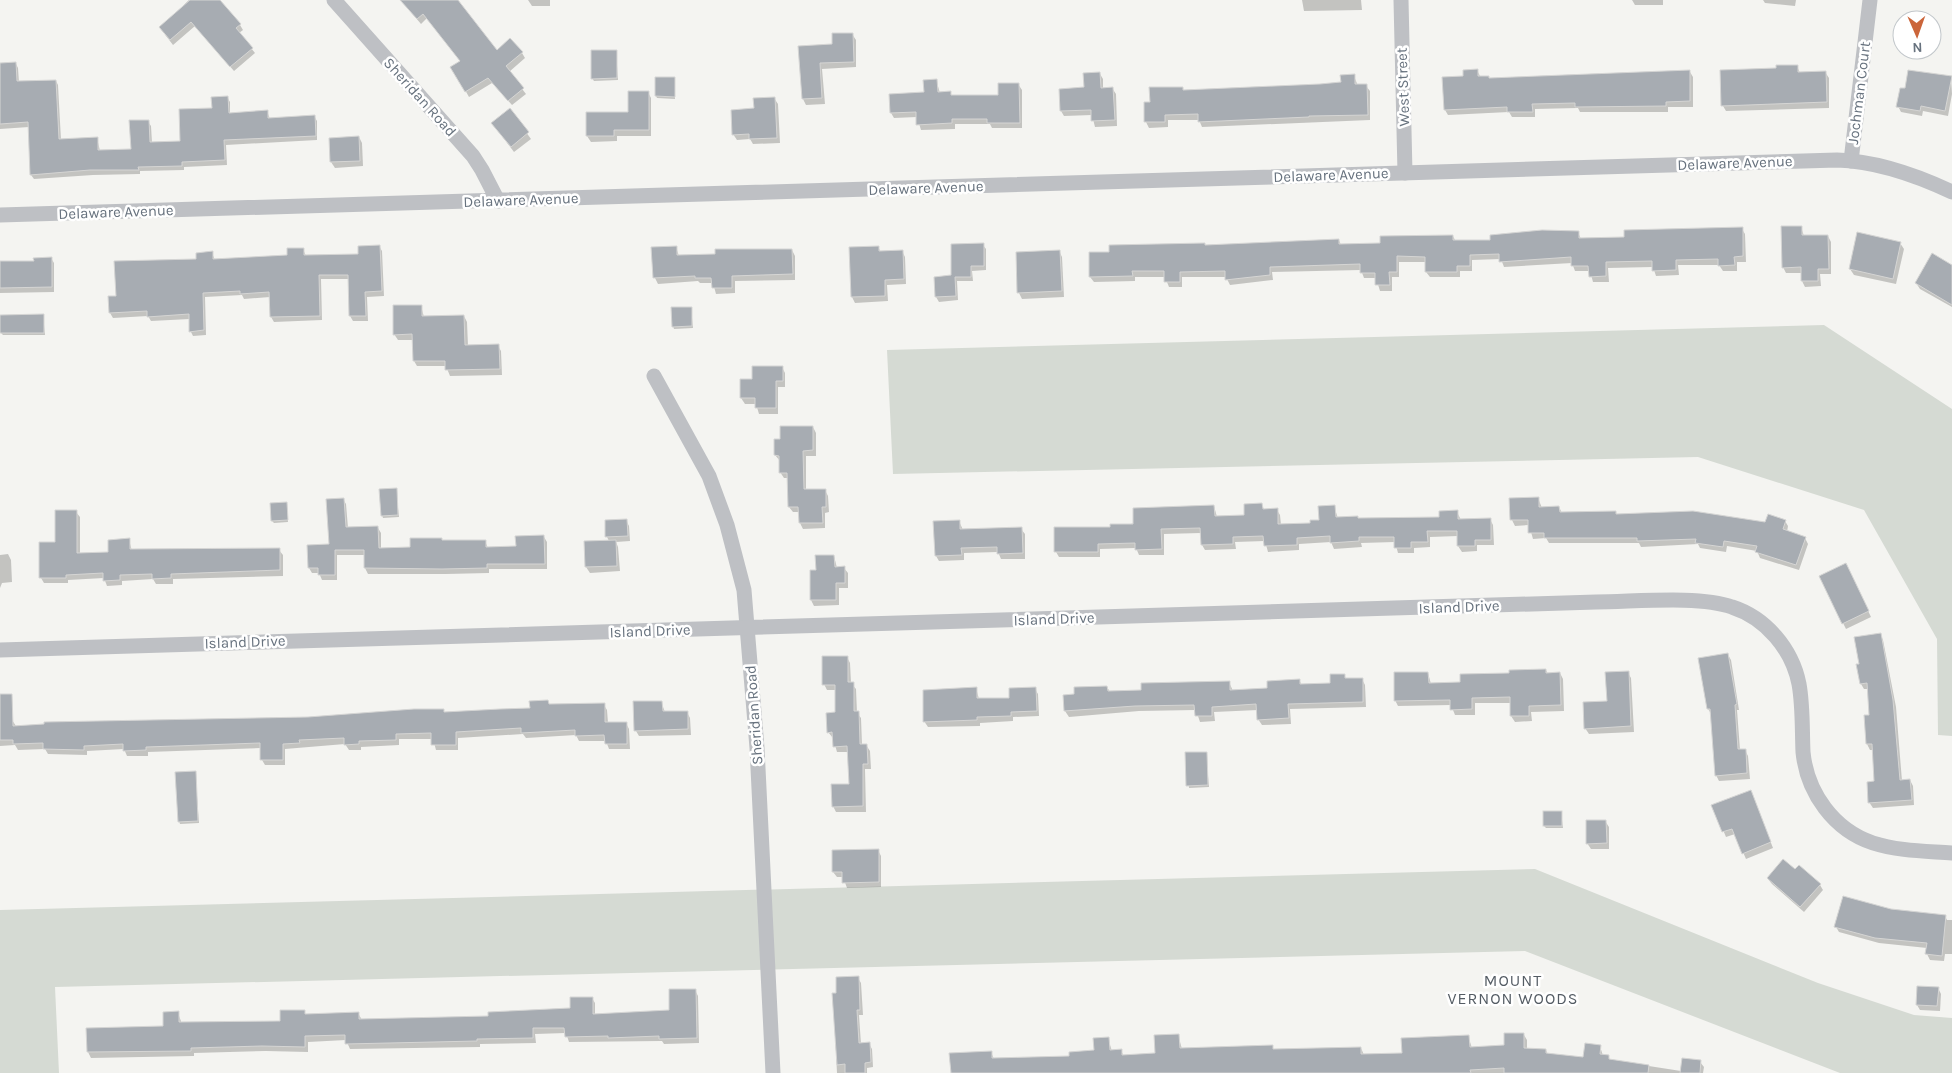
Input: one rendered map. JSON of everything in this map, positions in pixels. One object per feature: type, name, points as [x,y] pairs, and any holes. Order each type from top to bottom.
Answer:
[{"type":"street","name":"Sheridan Road","points":[[334,0],[472,156],[482,170],[498,201]]},
{"type":"street","name":"West Street","points":[[1401,0],[1405,173]]},
{"type":"street","name":"Jochman Court","points":[[1870,0],[1851,161],[1905,174],[1952,192]]},
{"type":"street","name":"Delaware Avenue","points":[[0,215],[1851,161]]},
{"type":"street","name":"Sheridan Road","points":[[654,376],[696,449],[716,493],[727,525],[744,590],[757,748],[773,1073]]},
{"type":"street","name":"Island Drive","points":[[0,650],[1596,602],[1719,603],[1750,615],[1770,630],[1786,650],[1799,683],[1806,772],[1822,806],[1836,821],[1854,835],[1874,844],[1952,853]]},
{"type":"shaded area","points":[[1824,325],[1952,409],[1952,736],[1938,735],[1937,639],[1864,510],[1698,457],[893,474],[887,350]]},
{"type":"shaded area","points":[[1535,869],[1818,983],[1914,1015],[1952,1018],[1952,1073],[1840,1073],[1525,951],[55,987],[59,1073],[0,1073],[0,910]]},
{"type":"building","points":[[190,0],[220,0],[241,24],[236,28],[253,48],[230,67],[191,22],[170,40],[159,27]]},
{"type":"building","points":[[400,0],[458,0],[497,50],[510,38],[523,52],[506,66],[524,88],[508,101],[488,78],[465,92],[450,67],[460,61],[423,14],[417,19]]},
{"type":"building","points":[[832,33],[853,33],[854,62],[820,63],[822,98],[802,99],[798,46],[832,44]]},
{"type":"building","points":[[591,50],[617,50],[617,78],[591,79]]},
{"type":"building","points":[[16,62],[17,81],[56,80],[59,139],[98,137],[98,150],[131,149],[129,120],[149,120],[150,142],[180,141],[179,109],[212,108],[211,97],[228,96],[229,113],[268,110],[268,118],[315,115],[316,136],[224,140],[225,160],[182,162],[182,166],[138,167],[139,170],[90,170],[30,175],[28,122],[0,124],[0,63]]},
{"type":"building","points":[[1776,65],[1798,65],[1798,72],[1826,71],[1827,102],[1721,106],[1720,70],[1776,68]]},
{"type":"building","points":[[1478,69],[1478,76],[1489,76],[1489,78],[1690,70],[1690,101],[1666,102],[1666,106],[1575,107],[1575,103],[1532,104],[1533,112],[1507,112],[1507,107],[1444,110],[1442,77],[1463,76],[1463,70]]},
{"type":"building","points":[[1908,70],[1952,76],[1945,111],[1921,106],[1920,111],[1896,107],[1900,88],[1905,88]]},
{"type":"building","points":[[1100,72],[1101,88],[1113,87],[1115,120],[1091,121],[1091,110],[1060,111],[1059,89],[1084,87],[1083,73]]},
{"type":"building","points":[[1355,74],[1355,84],[1367,84],[1368,115],[1198,122],[1198,114],[1165,115],[1165,122],[1144,122],[1144,102],[1150,102],[1149,87],[1183,87],[1183,90],[1320,84],[1341,82],[1340,75]]},
{"type":"building","points":[[655,77],[675,77],[675,97],[655,96]]},
{"type":"building","points":[[937,79],[938,92],[951,91],[951,95],[998,95],[998,83],[1019,83],[1020,123],[987,123],[987,119],[952,119],[952,123],[916,125],[916,112],[890,113],[889,94],[924,92],[923,80]]},
{"type":"building","points":[[628,91],[649,91],[649,130],[614,130],[614,136],[586,136],[586,112],[628,112]]},
{"type":"building","points":[[775,97],[777,138],[749,139],[749,134],[732,135],[731,110],[754,108],[753,98]]},
{"type":"building","points":[[510,108],[529,132],[511,147],[491,123]]},
{"type":"building","points":[[359,136],[360,161],[330,162],[329,138]]},
{"type":"building","points":[[1781,226],[1802,226],[1802,235],[1828,235],[1829,269],[1818,269],[1818,281],[1801,281],[1801,267],[1782,268]]},
{"type":"building","points":[[1743,227],[1743,256],[1734,257],[1735,265],[1718,266],[1718,259],[1676,260],[1676,270],[1652,271],[1652,261],[1606,262],[1606,276],[1589,277],[1588,266],[1571,266],[1571,257],[1499,262],[1499,254],[1470,255],[1470,266],[1457,266],[1457,272],[1425,272],[1425,257],[1397,256],[1397,272],[1389,272],[1390,285],[1375,285],[1375,273],[1360,273],[1360,264],[1270,267],[1270,275],[1225,280],[1225,271],[1180,272],[1180,282],[1164,282],[1164,271],[1132,271],[1133,276],[1089,277],[1089,252],[1109,252],[1109,245],[1205,243],[1205,245],[1339,239],[1339,244],[1380,243],[1380,236],[1453,235],[1453,240],[1490,240],[1490,235],[1542,230],[1579,231],[1579,238],[1624,237],[1624,230]]},
{"type":"building","points":[[1857,232],[1901,242],[1893,279],[1849,269]]},
{"type":"building","points":[[984,243],[984,266],[971,266],[971,277],[955,277],[956,296],[935,297],[934,277],[951,275],[951,244]]},
{"type":"building","points":[[380,245],[382,291],[365,292],[366,316],[349,316],[348,275],[319,275],[320,316],[270,317],[269,292],[240,294],[240,291],[203,293],[204,330],[189,332],[189,314],[147,317],[147,311],[109,313],[108,296],[116,296],[114,261],[196,259],[196,253],[213,251],[213,259],[287,255],[287,248],[304,248],[304,255],[358,254],[358,246]]},
{"type":"building","points":[[677,246],[677,255],[715,254],[715,249],[792,249],[793,274],[732,276],[732,288],[712,288],[711,278],[695,278],[695,276],[653,278],[651,247]]},
{"type":"building","points":[[879,246],[879,251],[903,250],[904,279],[885,280],[885,296],[851,297],[849,247]]},
{"type":"building","points":[[1060,250],[1062,291],[1017,293],[1016,252]]},
{"type":"building","points":[[1932,253],[1952,265],[1952,305],[1915,283]]},
{"type":"building","points":[[52,257],[52,287],[0,288],[0,261],[34,261],[33,258]]},
{"type":"building","points":[[393,305],[422,305],[422,316],[464,315],[465,345],[499,344],[500,369],[445,370],[445,361],[413,361],[412,334],[393,335]]},
{"type":"building","points":[[671,307],[692,307],[692,326],[672,327]]},
{"type":"building","points":[[44,314],[44,333],[0,333],[0,315]]},
{"type":"building","points":[[752,366],[783,366],[783,381],[776,381],[776,408],[755,408],[755,398],[740,398],[740,379],[752,379]]},
{"type":"building","points":[[780,426],[813,426],[813,450],[803,451],[804,489],[826,489],[826,507],[822,507],[823,523],[799,523],[798,507],[788,507],[787,473],[779,473],[779,456],[774,455],[774,439],[780,439]]},
{"type":"building","points":[[397,488],[398,515],[381,516],[379,489]]},
{"type":"building","points":[[1539,497],[1539,507],[1559,506],[1560,512],[1616,511],[1616,514],[1693,511],[1765,522],[1768,514],[1786,520],[1783,529],[1806,537],[1796,565],[1755,552],[1757,546],[1724,541],[1723,547],[1695,543],[1696,539],[1637,541],[1637,538],[1544,538],[1544,533],[1528,533],[1528,520],[1510,520],[1509,498]]},
{"type":"building","points":[[344,498],[346,527],[378,526],[379,548],[410,547],[410,538],[486,540],[486,547],[516,546],[515,536],[544,535],[545,564],[487,564],[487,568],[442,569],[364,568],[364,550],[335,550],[335,575],[318,575],[318,568],[308,568],[307,545],[329,544],[326,499]]},
{"type":"building","points":[[287,502],[288,520],[271,521],[270,503]]},
{"type":"building","points":[[1262,503],[1263,509],[1278,508],[1278,524],[1310,523],[1310,520],[1319,520],[1318,506],[1335,505],[1336,517],[1358,516],[1358,518],[1439,517],[1439,511],[1458,510],[1458,519],[1491,518],[1491,540],[1475,540],[1475,546],[1457,546],[1457,531],[1427,531],[1428,542],[1411,542],[1411,548],[1394,548],[1394,537],[1359,537],[1359,541],[1330,543],[1330,536],[1297,538],[1297,545],[1264,546],[1263,536],[1233,537],[1233,544],[1201,545],[1200,528],[1161,529],[1162,549],[1135,550],[1135,543],[1098,544],[1098,552],[1054,552],[1054,527],[1110,527],[1110,524],[1133,524],[1133,508],[1214,505],[1215,516],[1244,515],[1244,504]]},
{"type":"building","points":[[55,510],[77,510],[77,553],[108,552],[108,540],[130,538],[130,549],[280,548],[280,570],[171,574],[171,578],[152,579],[152,574],[120,575],[120,580],[103,581],[103,573],[66,575],[66,578],[39,578],[39,542],[55,542]]},
{"type":"building","points":[[627,519],[628,536],[605,537],[605,520]]},
{"type":"building","points":[[960,520],[960,529],[1022,527],[1023,553],[997,554],[997,547],[961,548],[962,555],[935,556],[933,521]]},
{"type":"building","points":[[616,540],[617,566],[585,567],[584,541]]},
{"type":"building","points":[[815,555],[834,555],[835,567],[845,566],[845,583],[836,583],[836,600],[810,600],[810,570],[816,570]]},
{"type":"building","points":[[1846,563],[1869,611],[1842,624],[1819,576]]},
{"type":"building","points":[[1881,633],[1893,700],[1900,780],[1910,779],[1912,800],[1868,803],[1867,782],[1874,781],[1872,744],[1866,744],[1864,715],[1869,715],[1867,683],[1860,684],[1856,664],[1859,664],[1854,637]]},
{"type":"building","points":[[1728,653],[1737,704],[1735,705],[1738,749],[1746,749],[1747,773],[1715,776],[1710,709],[1707,709],[1698,658]]},
{"type":"building","points":[[822,656],[848,656],[848,682],[854,682],[854,711],[859,711],[860,744],[867,744],[868,764],[863,764],[863,806],[832,807],[831,784],[849,784],[847,746],[833,747],[832,732],[827,733],[826,713],[835,712],[835,685],[822,685]]},
{"type":"building","points":[[1546,669],[1546,673],[1560,672],[1561,705],[1529,706],[1529,716],[1510,716],[1510,697],[1472,698],[1472,709],[1450,710],[1450,700],[1394,701],[1394,672],[1428,672],[1429,683],[1460,682],[1460,674],[1509,673],[1509,670]]},
{"type":"building","points":[[1629,671],[1631,726],[1584,729],[1583,702],[1607,701],[1605,672]]},
{"type":"building","points":[[1330,674],[1345,674],[1345,678],[1363,678],[1363,702],[1288,704],[1289,718],[1257,720],[1256,704],[1212,707],[1212,716],[1195,716],[1194,705],[1135,706],[1064,711],[1063,695],[1074,694],[1074,687],[1107,686],[1108,691],[1141,690],[1141,683],[1230,681],[1230,690],[1267,688],[1267,681],[1300,679],[1300,684],[1330,683]]},
{"type":"building","points":[[977,687],[977,698],[1009,698],[1009,688],[1036,687],[1037,711],[1011,712],[1011,716],[977,717],[977,720],[923,722],[923,690]]},
{"type":"building","points":[[0,694],[12,694],[13,726],[44,724],[44,722],[308,717],[414,709],[444,709],[444,712],[530,708],[529,701],[548,700],[549,704],[605,703],[605,722],[627,722],[627,744],[605,744],[604,735],[575,736],[575,730],[521,733],[521,728],[456,732],[456,745],[431,745],[431,733],[396,734],[396,740],[359,741],[359,744],[344,745],[344,738],[299,740],[300,743],[283,744],[283,760],[260,760],[260,743],[146,747],[146,750],[123,751],[123,744],[84,746],[84,750],[43,749],[43,743],[13,744],[13,740],[0,740]]},
{"type":"building","points":[[633,701],[662,701],[663,711],[688,711],[688,729],[634,731]]},
{"type":"building","points":[[1185,752],[1207,752],[1208,785],[1186,786]]},
{"type":"building","points":[[196,771],[198,821],[178,822],[175,772]]},
{"type":"building","points":[[1751,790],[1771,842],[1742,854],[1732,829],[1722,832],[1711,805]]},
{"type":"building","points":[[1543,811],[1562,811],[1562,826],[1543,826]]},
{"type":"building","points":[[1586,820],[1606,820],[1607,843],[1586,844]]},
{"type":"building","points":[[879,849],[879,882],[842,883],[842,872],[832,872],[832,850]]},
{"type":"building","points":[[1783,859],[1795,869],[1799,865],[1821,884],[1800,907],[1767,878]]},
{"type":"building","points":[[1843,896],[1891,909],[1946,915],[1942,956],[1925,954],[1927,943],[1875,938],[1834,927]]},
{"type":"building","points":[[859,976],[860,1010],[857,1010],[859,1043],[870,1042],[871,1062],[865,1063],[865,1073],[845,1073],[845,1064],[837,1065],[832,993],[836,993],[836,977]]},
{"type":"building","points":[[1917,986],[1939,987],[1937,1006],[1916,1005]]},
{"type":"building","points":[[669,989],[696,989],[697,1038],[659,1039],[659,1036],[565,1037],[564,1028],[533,1028],[533,1038],[345,1044],[345,1035],[305,1036],[305,1047],[262,1046],[191,1048],[191,1051],[87,1052],[86,1028],[163,1026],[163,1012],[179,1011],[179,1022],[280,1021],[280,1010],[305,1010],[305,1014],[359,1012],[359,1019],[488,1016],[488,1012],[570,1008],[570,997],[593,997],[593,1014],[669,1010]]},
{"type":"building","points":[[1504,1033],[1524,1033],[1524,1048],[1546,1049],[1546,1053],[1583,1057],[1585,1043],[1601,1045],[1600,1054],[1609,1055],[1609,1059],[1649,1065],[1648,1073],[1504,1073],[1504,1068],[1470,1070],[1471,1073],[951,1073],[949,1053],[992,1051],[992,1058],[1069,1056],[1069,1052],[1094,1050],[1093,1038],[1109,1037],[1110,1050],[1122,1049],[1122,1055],[1155,1053],[1154,1035],[1179,1034],[1180,1048],[1273,1045],[1273,1049],[1361,1047],[1361,1054],[1402,1053],[1401,1038],[1469,1035],[1470,1047],[1504,1045]]},
{"type":"building","points":[[1682,1058],[1701,1060],[1700,1073],[1680,1073]]},
{"type":"district","name":"MOUNT VERNON WOODS","points":[[1513,989]]}]
